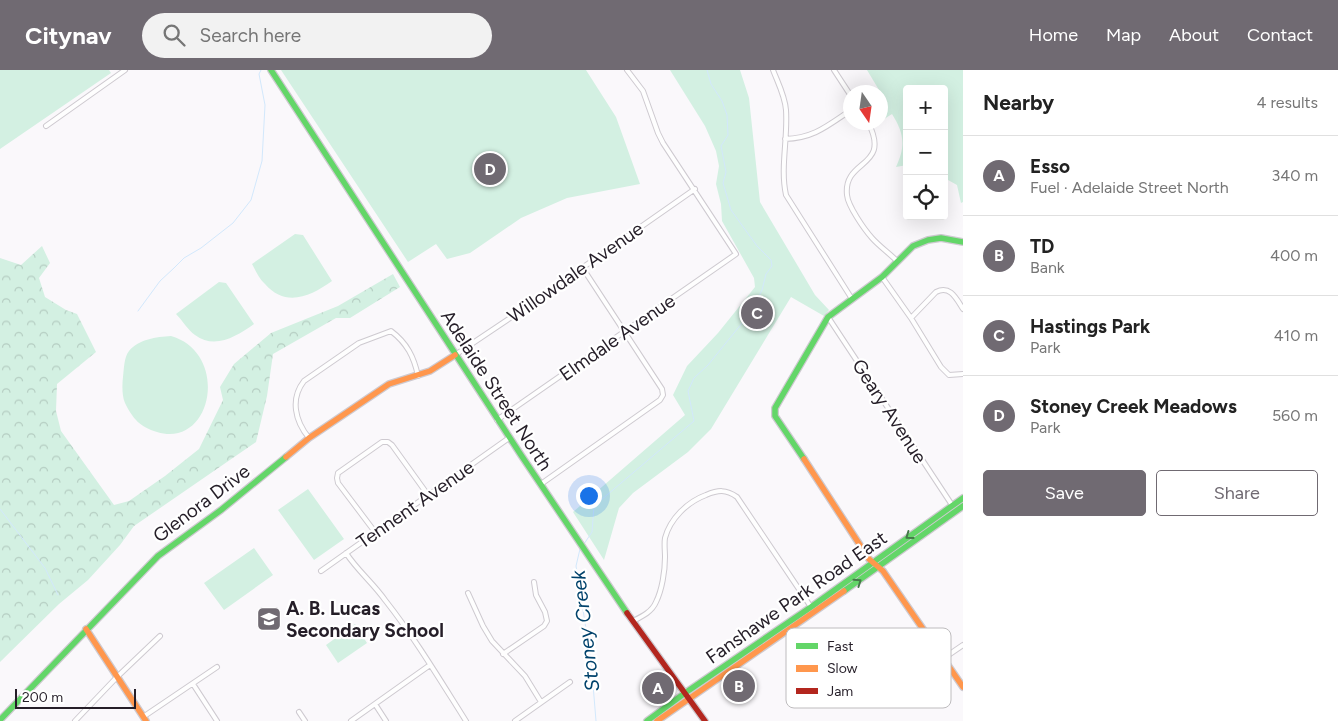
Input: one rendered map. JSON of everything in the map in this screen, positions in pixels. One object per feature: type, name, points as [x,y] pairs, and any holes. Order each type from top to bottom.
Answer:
[{"type":"main road","name":"Adelaide Street North","points":[[271,70],[509,438],[633,621],[705,721]]},
{"type":"main road","points":[[923,628],[879,567],[869,558],[774,416],[775,408],[828,317],[882,277],[913,246],[928,240],[941,238],[963,242]]},
{"type":"main road","name":"Glenora Drive","points":[[1,717],[158,556],[221,510],[309,438],[371,395],[389,384],[418,376],[438,367],[455,355]]},
{"type":"main road","name":"Fanshawe Park Road East","points":[[647,721],[684,693],[810,607],[963,498]]},
{"type":"main road","name":"Fanshawe Park Road East","points":[[791,628],[963,506]]},
{"type":"main road","points":[[86,628],[145,719]]},
{"type":"main road","name":"Fanshawe Park Road East","points":[[657,721],[786,632]]},
{"type":"main road","points":[[951,669],[963,687]]},
{"type":"street","points":[[46,126],[125,70]]},
{"type":"street","points":[[627,70],[643,91],[658,133],[695,189]]},
{"type":"street","points":[[773,70],[785,103],[784,180],[786,196],[852,299]]},
{"type":"street","points":[[834,70],[843,85]]},
{"type":"street","points":[[785,140],[800,139],[814,134],[843,115]]},
{"type":"street","points":[[871,130],[876,142],[873,155],[853,172],[848,182],[847,196],[871,238],[897,261]]},
{"type":"street","name":"Willowdale Avenue","points":[[455,355],[695,189]]},
{"type":"street","name":"Elmdale Avenue","points":[[498,420],[736,254],[695,189]]},
{"type":"street","points":[[541,484],[660,400],[662,395],[662,389],[582,267]]},
{"type":"street","points":[[882,277],[911,318],[941,367],[949,375],[963,374]]},
{"type":"street","points":[[911,318],[936,292],[941,290],[948,290],[953,294],[963,308]]},
{"type":"street","name":"Geary Avenue","points":[[828,317],[952,505]]},
{"type":"street","points":[[309,438],[300,427],[297,416],[295,400],[298,388],[304,381],[359,343],[391,331],[400,338],[414,359],[418,376]]},
{"type":"street","name":"Tennent Avenue","points":[[321,571],[509,438]]},
{"type":"street","points":[[375,532],[338,483],[337,478],[338,473],[382,442],[388,442],[392,445],[428,495]]},
{"type":"street","points":[[633,621],[649,612],[656,604],[665,560],[665,540],[670,525],[683,510],[700,498],[717,490],[729,491],[738,497],[810,607]]},
{"type":"street","points":[[346,553],[356,568],[384,598],[466,721]]},
{"type":"street","points":[[503,654],[544,626],[547,621],[545,612],[536,595],[534,582]]},
{"type":"street","points":[[468,594],[492,641],[525,676],[541,702]]},
{"type":"street","points":[[75,721],[160,636]]},
{"type":"street","points":[[951,653],[963,645]]},
{"type":"street","points":[[351,721],[430,665]]},
{"type":"street","points":[[145,719],[218,667]]},
{"type":"street","points":[[515,721],[570,682]]},
{"type":"street","points":[[193,684],[216,721]]},
{"type":"street","points":[[375,704],[386,721]]},
{"type":"street","points":[[299,712],[305,721]]},
{"type":"green space","points":[[0,70],[109,70],[111,73],[0,149]]},
{"type":"green space","points":[[281,70],[586,70],[616,117],[640,184],[567,198],[521,218],[470,253],[447,259],[436,244],[408,262]]},
{"type":"green space","points":[[670,70],[740,70],[749,98],[760,202],[815,295],[829,310],[824,316],[791,297],[711,429],[688,452],[633,493],[619,508],[604,560],[573,512],[685,415],[673,395],[687,366],[718,333],[755,287],[754,278],[722,221],[721,204],[716,184],[719,166],[716,151],[705,126]]},
{"type":"green space","points":[[867,70],[963,70],[963,202],[961,203],[957,185],[948,180],[948,85],[903,85],[903,166],[896,167],[901,153],[901,134],[892,114],[888,117],[888,85],[876,85]]},
{"type":"green space","points":[[295,234],[303,235],[332,281],[307,295],[290,298],[281,296],[273,291],[261,280],[252,264]]},
{"type":"green space","points":[[42,246],[50,263],[39,278],[45,297],[66,310],[77,314],[96,352],[57,384],[56,411],[61,431],[114,505],[129,501],[199,449],[223,400],[220,387],[234,364],[271,333],[338,306],[393,274],[400,287],[350,318],[336,318],[273,354],[267,396],[256,442],[134,526],[120,545],[88,580],[59,604],[0,662],[0,258],[21,265]]},
{"type":"green space","points":[[219,282],[226,283],[254,324],[226,340],[210,341],[195,335],[176,314]]},
{"type":"green space","points":[[171,336],[190,346],[202,361],[207,378],[207,397],[202,414],[191,427],[176,433],[157,432],[142,425],[128,409],[122,390],[126,356],[129,351],[143,341]]},
{"type":"green space","points":[[308,489],[344,539],[314,560],[278,510]]},
{"type":"green space","points":[[254,548],[273,575],[224,610],[204,583]]},
{"type":"green space","points":[[355,624],[367,643],[338,663],[326,645]]},
{"type":"waterway","points":[[138,311],[160,281],[184,258],[201,248],[233,223],[251,200],[262,161],[265,105],[259,74],[261,70]]},
{"type":"waterway","name":"Stoney Creek","points":[[584,544],[592,532],[594,506],[694,421],[688,391],[694,378],[708,365],[751,312],[762,290],[766,274],[772,266],[771,260],[757,246],[731,210],[723,183],[726,172],[721,146],[728,135],[727,115],[722,101],[711,84],[707,70]]},
{"type":"waterway","points":[[0,509],[45,568],[58,595]]},
{"type":"waterway","name":"Stoney Creek","points":[[580,549],[576,566],[591,660],[596,721]]},
{"type":"traffic: fast","points":[[271,70],[521,455],[627,613]]},
{"type":"traffic: fast","points":[[804,459],[775,416],[775,408],[828,317],[882,277],[913,246],[928,240],[941,238],[963,242]]},
{"type":"traffic: fast","points":[[0,720],[158,556],[221,510],[286,457]]},
{"type":"traffic: fast","points":[[647,721],[963,498]]},
{"type":"traffic: fast","points":[[844,591],[963,506]]},
{"type":"traffic: slow","points":[[286,457],[309,438],[389,384],[430,371],[455,355]]},
{"type":"traffic: slow","points":[[804,459],[869,559],[883,571],[922,628]]},
{"type":"traffic: slow","points":[[791,628],[844,591]]},
{"type":"traffic: slow","points":[[86,629],[146,721]]},
{"type":"traffic: slow","points":[[657,721],[786,631]]},
{"type":"traffic: slow","points":[[951,670],[963,687]]},
{"type":"traffic: jam","points":[[627,613],[705,721]]},
{"type":"place","name":"Stoney Creek Meadows","points":[[490,169]]},
{"type":"place","name":"Hastings Park","points":[[757,313]]},
{"type":"place","name":"A. B. Lucas Secondary School","points":[[269,619]]},
{"type":"place","name":"TD","points":[[739,686]]},
{"type":"place","name":"Esso","points":[[658,688]]}]
